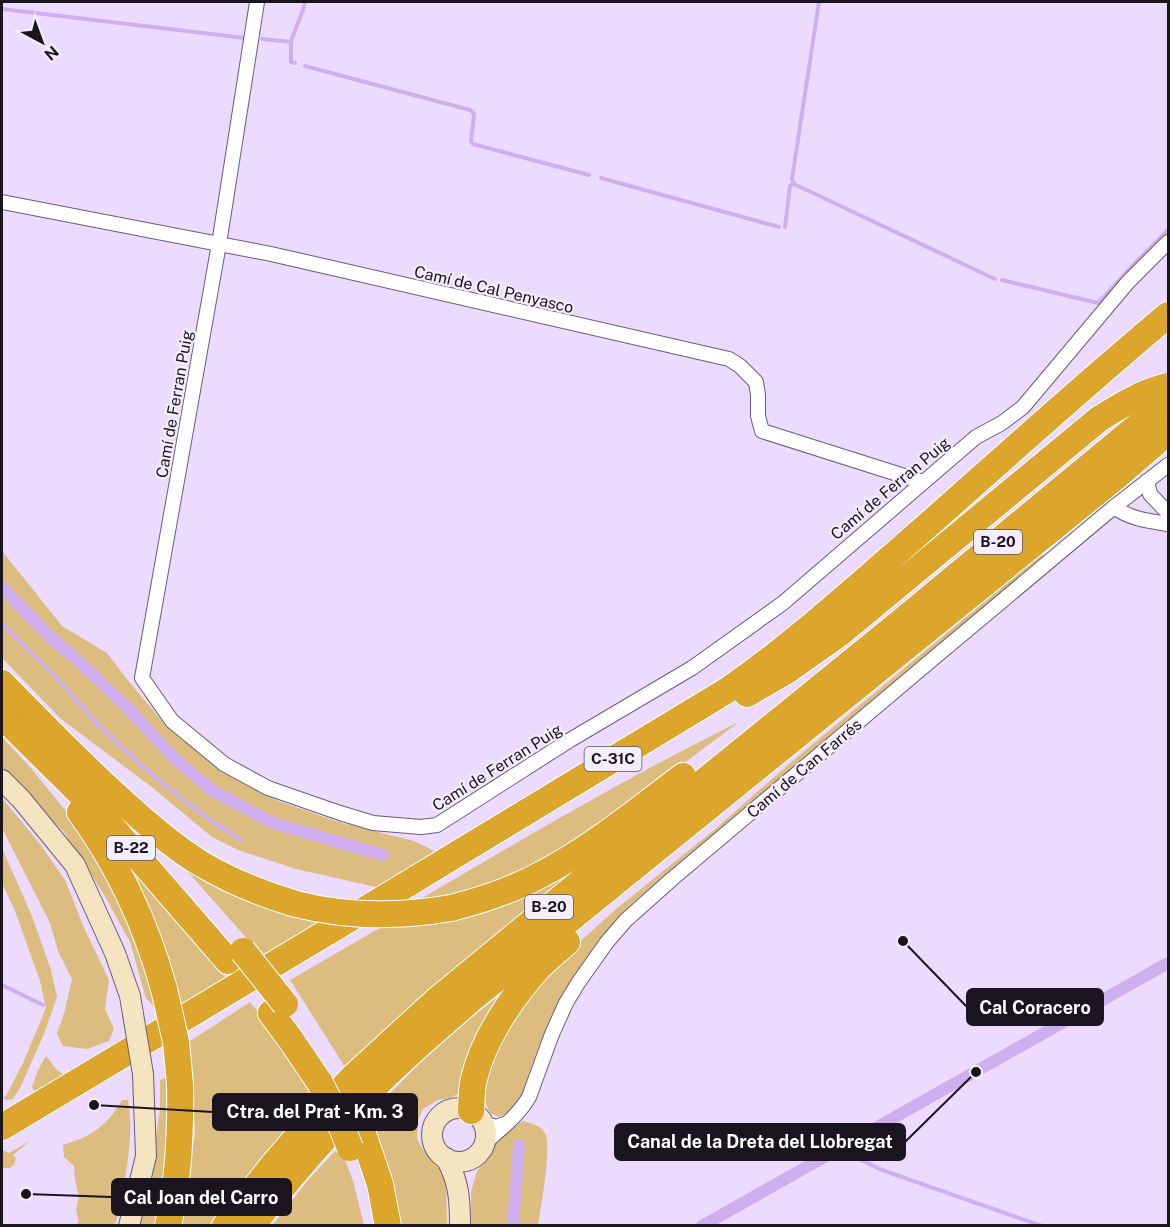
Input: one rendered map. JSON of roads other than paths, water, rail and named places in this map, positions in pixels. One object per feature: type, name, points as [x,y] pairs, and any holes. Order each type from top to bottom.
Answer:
[{"type":"highway","points":[[735,693],[802,622],[1168,300]]},
{"type":"highway","name":"C-31C","points":[[2,1142],[702,723],[781,651],[861,584],[1168,315]]},
{"type":"highway","name":"C-31C","points":[[2,1127],[391,894],[787,663],[873,591],[1168,332]]},
{"type":"highway","points":[[735,693],[788,670],[839,634],[1099,419],[1128,401],[1166,391]]},
{"type":"highway","name":"B-20","points":[[225,1226],[311,1121],[354,1076],[437,1000],[630,840],[903,620],[1166,391]]},
{"type":"highway","name":"B-20","points":[[252,1226],[322,1142],[360,1102],[406,1056],[469,1001],[1117,476],[1168,432]]},
{"type":"highway","points":[[1117,476],[1168,441]]},
{"type":"highway","points":[[84,767],[145,822],[198,862],[235,882],[278,899],[339,912],[370,914],[414,913],[451,908],[514,888],[561,864],[631,815],[786,699],[903,620]]},
{"type":"highway","name":"B-22","points":[[2,683],[84,767],[278,1008],[307,1062],[326,1077],[336,1115],[356,1141],[380,1184],[388,1226]]},
{"type":"highway","name":"B-22","points":[[2,716],[70,782],[235,956]]},
{"type":"highway","points":[[27,742],[82,813],[115,863],[145,927],[156,958],[176,1042],[180,1084],[179,1152],[176,1186],[168,1226]]},
{"type":"highway","points":[[477,1117],[472,1085],[482,1055],[502,1015],[528,980],[541,965],[690,831],[736,784]]},
{"type":"highway","name":"B-22","points":[[356,1141],[361,1182],[371,1226]]},
{"type":"main road","points":[[2,780],[21,799],[75,865],[115,953],[129,996],[143,1074],[146,1156],[129,1226]]},
{"type":"main road","points":[[460,1199],[486,1132],[477,1117],[462,1108],[453,1109],[441,1115],[435,1122],[433,1131],[436,1149],[446,1158],[456,1179],[460,1199],[460,1226]]},
{"type":"main road","points":[[446,1158],[458,1162],[465,1161],[479,1151]]},
{"type":"street","name":"Camí de Ferran Puig","points":[[257,2],[219,244],[142,678],[172,721],[224,764],[268,788],[373,823],[421,827],[437,825],[570,740],[692,668],[783,603],[976,437],[1002,423],[1023,407],[1128,282],[1168,242]]},
{"type":"street","name":"Camí de Cal Penyasco","points":[[2,202],[271,254],[729,359],[740,366],[756,382],[758,417],[762,431],[923,482]]},
{"type":"street","name":"Camí de Can Farrés","points":[[479,1151],[517,1114],[529,1097],[566,1003],[607,942],[626,920],[1114,507],[1168,465]]},
{"type":"street","points":[[1147,481],[1150,494],[1168,513]]},
{"type":"street","points":[[1114,507],[1132,517],[1168,524]]},
{"type":"street","points":[[477,1117],[496,1127],[506,1124]]},
{"type":"waterway","points":[[291,41],[305,2]]},
{"type":"waterway","points":[[785,227],[790,186],[794,183],[792,179],[819,2]]},
{"type":"waterway","points":[[2,9],[245,38]]},
{"type":"waterway","points":[[262,39],[291,42],[291,62],[295,63]]},
{"type":"waterway","points":[[305,66],[470,110],[474,114],[471,141],[473,144],[589,175]]},
{"type":"waterway","points":[[601,178],[779,227]]},
{"type":"waterway","points":[[794,183],[995,279]]},
{"type":"waterway","points":[[1002,280],[1098,303],[1168,230]]},
{"type":"waterway","points":[[2,587],[51,638],[130,710],[175,759],[213,791],[273,823],[383,855]]},
{"type":"waterway","points":[[2,623],[133,758],[185,801],[241,840]]},
{"type":"waterway","points":[[702,1226],[1168,963]]},
{"type":"waterway","points":[[2,985],[43,1005]]},
{"type":"waterway","points":[[513,1226],[519,1145]]},
{"type":"waterway","points":[[853,1156],[882,1170],[1042,1226]]},
{"type":"place","name":"Cal Coracero","points":[[903,941]]},
{"type":"place","name":"Canal de la Dreta del Llobregat","points":[[976,1072]]},
{"type":"place","name":"Ctra. del Prat - Km. 3","points":[[94,1105]]},
{"type":"place","name":"Cal Joan del Carro","points":[[26,1194]]}]
